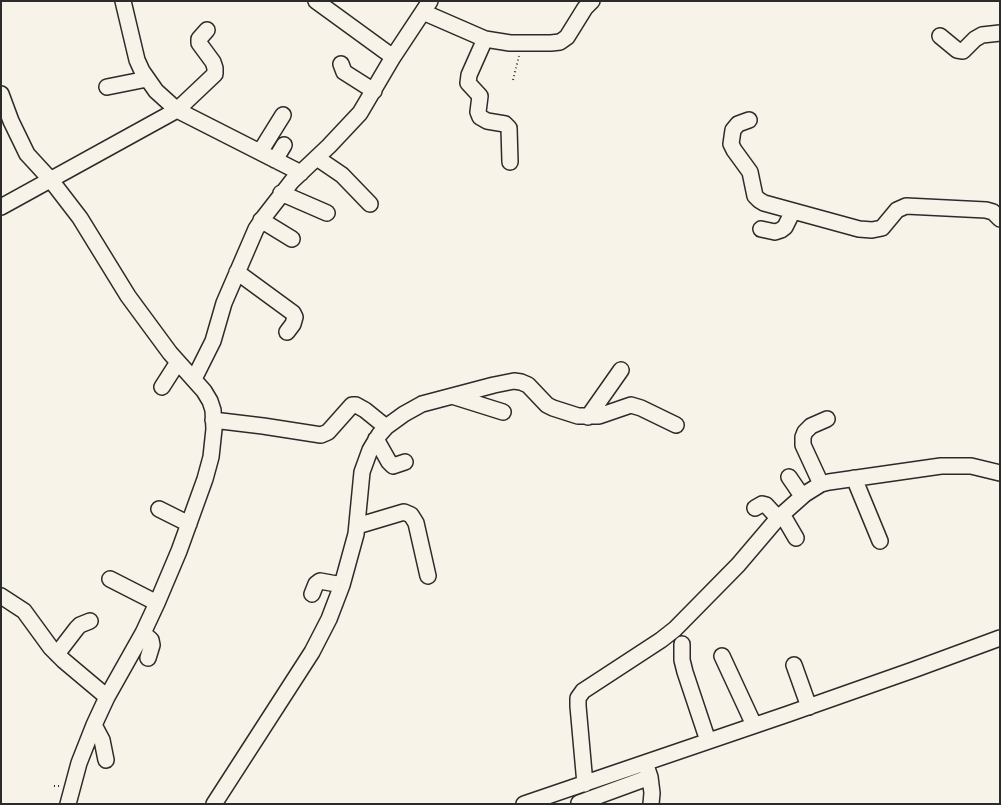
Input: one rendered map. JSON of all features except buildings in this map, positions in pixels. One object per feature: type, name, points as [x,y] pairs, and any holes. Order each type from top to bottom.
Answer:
[{"type":"street","points":[[316,1],[393,57]]},
{"type":"street","points":[[194,379],[208,352],[224,303],[261,220],[281,194],[360,113],[393,57],[426,6],[486,39],[522,43],[551,43],[564,40],[585,8],[592,1]]},
{"type":"street","points":[[126,2],[137,60],[146,79],[156,91],[177,110],[301,173]]},
{"type":"street","points":[[1,207],[177,110],[215,74],[216,68],[199,39],[207,30]]},
{"type":"street","points":[[940,36],[957,50],[963,51],[975,39],[982,35],[1000,33]]},
{"type":"street","points":[[486,39],[469,76],[468,83],[480,96],[478,112],[480,117],[487,121],[505,124],[509,128],[510,162]]},
{"type":"street","points":[[341,64],[344,72],[374,91]]},
{"type":"street","points":[[107,87],[146,79]]},
{"type":"street","points":[[1,94],[11,121],[27,154],[50,179],[80,218],[120,284],[160,341],[204,391],[210,401],[214,430],[211,456],[179,551],[143,633],[107,697],[94,725],[79,763],[68,804]]},
{"type":"street","points":[[260,152],[282,115]]},
{"type":"street","points":[[750,120],[738,124],[734,130],[731,144],[750,172],[754,196],[764,203],[859,229],[872,230],[882,228],[897,210],[906,206],[986,210],[993,212],[1000,219]]},
{"type":"street","points":[[275,160],[284,145]]},
{"type":"street","points":[[317,158],[342,175],[370,204]]},
{"type":"street","points":[[281,194],[327,213]]},
{"type":"street","points":[[761,229],[776,232],[781,230],[793,211]]},
{"type":"street","points":[[261,220],[292,239]]},
{"type":"street","points":[[237,272],[293,313],[295,317],[293,324],[287,332]]},
{"type":"street","points":[[162,387],[178,362]]},
{"type":"street","points":[[588,417],[620,370]]},
{"type":"street","points":[[214,804],[312,652],[330,619],[342,585],[357,526],[362,472],[370,450],[386,427],[404,414],[422,404],[505,382],[521,382],[528,385],[546,405],[578,416],[599,416],[631,405],[641,408],[676,425]]},
{"type":"street","points":[[452,396],[503,412]]},
{"type":"street","points":[[213,420],[321,435],[328,432],[352,406],[356,405],[365,410],[386,427]]},
{"type":"street","points":[[821,484],[803,445],[803,437],[805,432],[812,426],[827,419]]},
{"type":"street","points":[[376,440],[393,466],[405,462]]},
{"type":"street","points":[[585,784],[578,706],[580,694],[583,690],[661,640],[675,629],[738,565],[780,516],[802,496],[821,484],[905,470],[971,466],[1000,473]]},
{"type":"street","points":[[789,477],[802,496]]},
{"type":"street","points":[[854,478],[880,541]]},
{"type":"street","points":[[755,508],[762,504],[766,505],[780,516],[796,538]]},
{"type":"street","points":[[159,509],[189,524]]},
{"type":"street","points":[[357,526],[404,512],[411,515],[416,523],[428,576]]},
{"type":"street","points":[[110,579],[157,603]]},
{"type":"street","points":[[312,594],[316,584],[320,581],[342,585]]},
{"type":"street","points":[[1,596],[24,611],[42,637],[57,654],[107,697]]},
{"type":"street","points":[[57,654],[77,628],[80,625],[90,621]]},
{"type":"street","points":[[143,633],[151,640],[152,645],[148,658]]},
{"type":"street","points":[[524,804],[809,707],[1000,638]]},
{"type":"street","points":[[682,644],[682,660],[685,672],[708,741]]},
{"type":"street","points":[[722,656],[754,725]]},
{"type":"street","points":[[794,665],[809,707]]},
{"type":"street","points":[[94,725],[102,740],[106,760]]},
{"type":"street","points":[[645,763],[650,777],[652,793],[651,804]]},
{"type":"street","points":[[579,803],[650,777]]},
{"type":"path","points":[[513,80],[522,43]]}]
